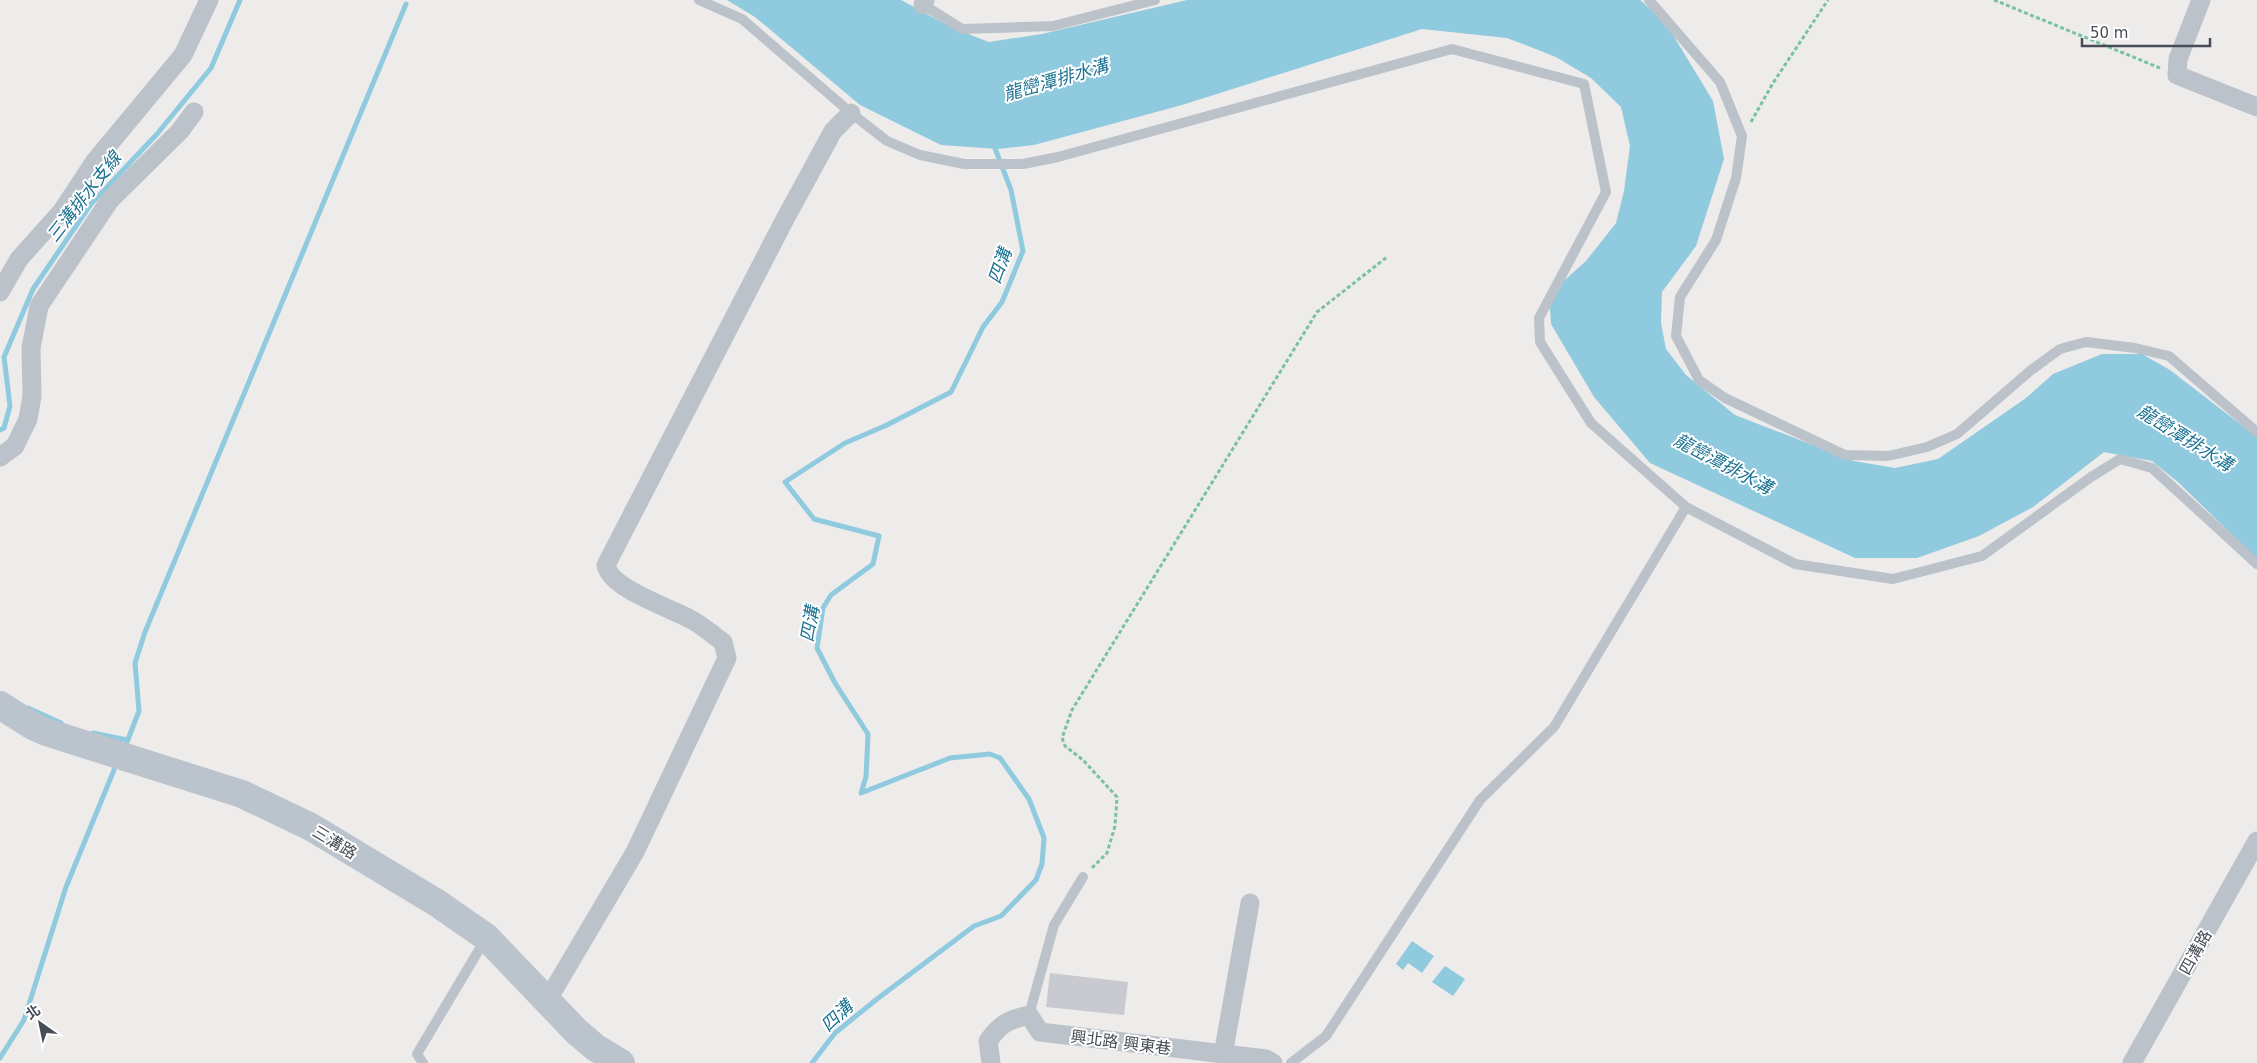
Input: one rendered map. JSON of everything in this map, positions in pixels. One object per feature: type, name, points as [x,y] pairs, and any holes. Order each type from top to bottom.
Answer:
[{"type":"street","points":[[0,292],[19,260],[62,211],[96,160],[182,55],[209,0]]},
{"type":"street","points":[[2201,0],[2178,59],[2177,75],[2257,107]]},
{"type":"street","points":[[0,458],[15,446],[28,419],[32,396],[31,348],[39,306],[110,200],[180,131],[194,112]]},
{"type":"street","points":[[547,1001],[634,852],[727,658],[724,642],[693,620],[619,583],[607,572],[606,565],[793,204],[834,131],[851,113]]},
{"type":"street","name":"三溝路","points":[[1,707],[46,732],[242,794],[311,827],[437,904],[486,937],[547,1001],[590,1042],[621,1063]]},
{"type":"street","name":"四溝路","points":[[2132,1063],[2257,841]]},
{"type":"street","points":[[1223,1055],[1250,903]]},
{"type":"street","points":[[991,1063],[988,1041],[998,1027],[1029,1014]]},
{"type":"street","name":"興北路 興東巷","points":[[1029,1014],[1040,1032],[1266,1059],[1273,1063]]},
{"type":"lane","points":[[699,0],[742,19],[851,113],[887,141],[920,155],[964,164],[1023,164],[1452,49],[1584,84],[1606,192],[1539,318],[1540,342],[1591,423],[1686,508],[1796,564],[1893,579],[1982,556],[2091,477],[2120,459],[2152,468],[2257,564]]},
{"type":"lane","points":[[921,2],[962,29],[1053,26],[1155,0]]},
{"type":"lane","points":[[1649,0],[1720,82],[1742,136],[1736,178],[1716,240],[1680,297],[1676,336],[1699,380],[1725,398],[1845,455],[1888,456],[1927,446],[1957,434],[2030,371],[2060,350],[2086,342],[2135,348],[2169,356],[2257,432]]},
{"type":"lane","points":[[1291,1063],[1326,1036],[1480,800],[1554,727],[1686,508]]},
{"type":"lane","points":[[1029,1014],[1054,925],[1083,877]]},
{"type":"lane","points":[[422,1062],[417,1054],[486,937]]},
{"type":"path","points":[[1742,136],[1773,83],[1828,0]]},
{"type":"path","points":[[1994,0],[2177,75]]},
{"type":"path","points":[[1083,877],[1107,852],[1115,826],[1116,796],[1082,760],[1065,746],[1062,738],[1072,710],[1317,312],[1387,257]]},
{"type":"water","name":"龍巒潭排水溝","points":[[727,0],[901,0],[953,28],[989,42],[1042,34],[1187,0],[1640,0],[1656,14],[1673,35],[1713,101],[1724,159],[1696,246],[1662,292],[1661,323],[1666,349],[1686,375],[1735,415],[1854,461],[1895,468],[1938,459],[2026,398],[2053,374],[2102,354],[2142,354],[2170,370],[2257,437],[2257,559],[2179,483],[2152,461],[2104,452],[2033,507],[1979,536],[1917,558],[1855,558],[1650,463],[1594,397],[1551,324],[1549,294],[1586,261],[1616,223],[1624,191],[1630,146],[1621,107],[1591,78],[1556,57],[1507,38],[1422,29],[1182,105],[1034,145],[998,149],[941,145],[860,105],[755,17]]},
{"type":"water","points":[[1412,941],[1434,956],[1422,973],[1408,963],[1403,970],[1396,964]]},
{"type":"water","points":[[1445,966],[1465,979],[1453,996],[1432,982]]},
{"type":"building","points":[[1050,973],[1128,982],[1124,1015],[1046,1007]]},
{"type":"waterway","name":"三溝排水支線","points":[[0,430],[4,428],[10,406],[4,357],[33,289],[91,204],[157,134],[211,68],[240,0]]},
{"type":"waterway","points":[[127,742],[139,711],[135,663],[145,632],[406,4]]},
{"type":"waterway","name":"四溝","points":[[812,1063],[835,1033],[877,999],[974,926],[1001,916],[1036,880],[1042,864],[1044,838],[1029,799],[1000,758],[990,754],[950,758],[861,793],[866,777],[868,734],[835,683],[817,648],[823,608],[831,595],[873,564],[879,536],[814,519],[785,482],[845,443],[887,425],[951,392],[983,327],[1002,302],[1023,251],[1011,190],[993,143]]},
{"type":"waterway","points":[[28,708],[61,723]]},
{"type":"waterway","points":[[93,733],[127,740]]},
{"type":"waterway","points":[[0,1058],[24,1020],[66,887],[114,770]]}]
